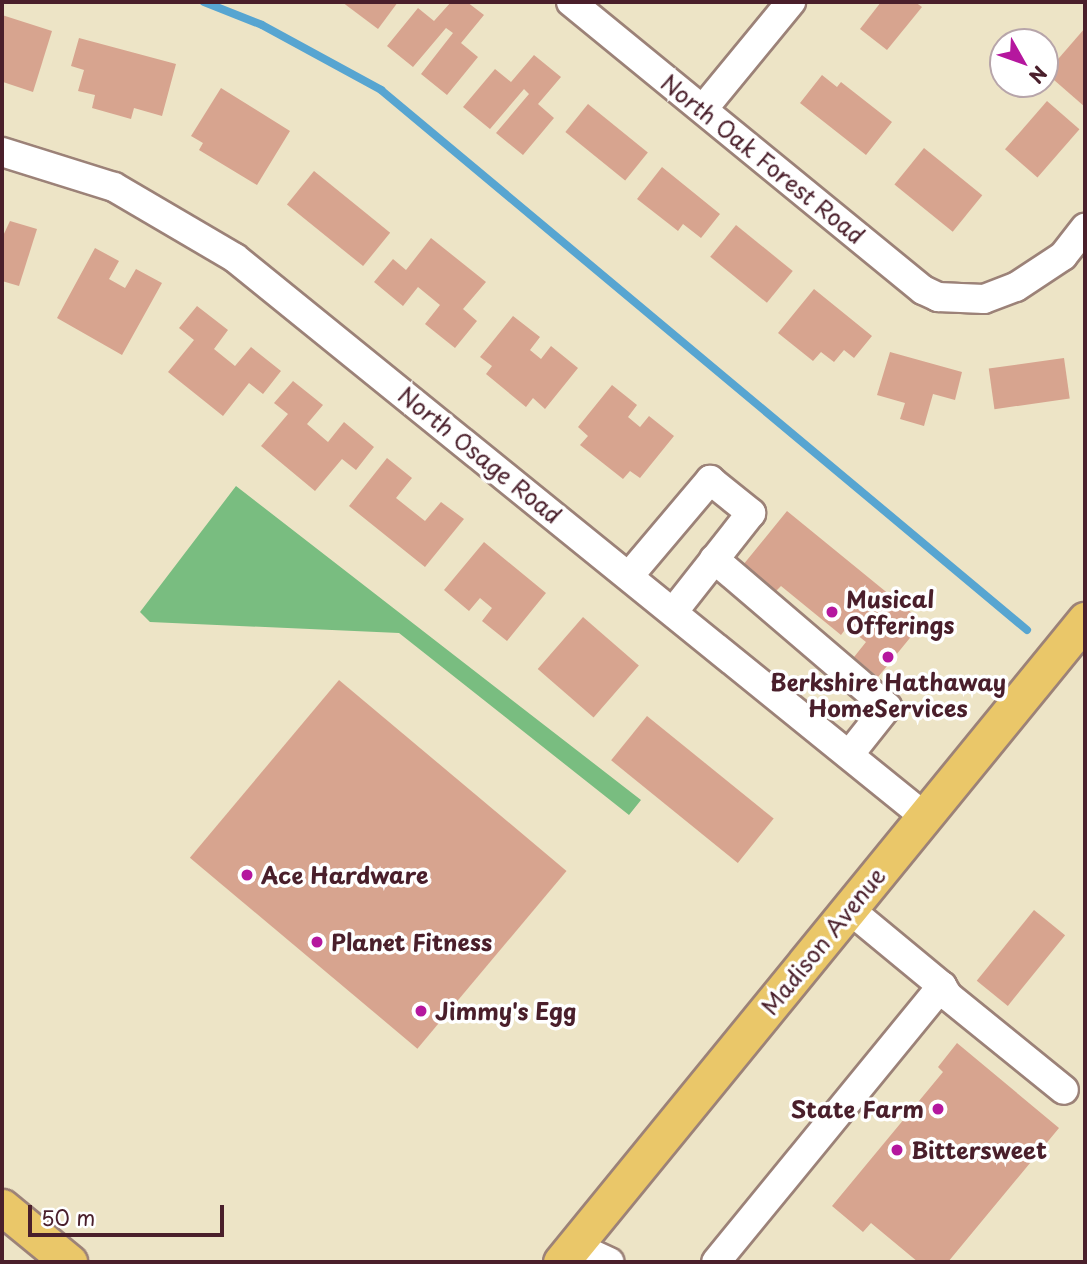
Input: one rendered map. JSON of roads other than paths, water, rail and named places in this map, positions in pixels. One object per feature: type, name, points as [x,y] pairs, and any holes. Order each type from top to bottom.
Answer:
[{"type":"main road","name":"Madison Avenue","points":[[568,1254],[1085,620]]},
{"type":"main road","points":[[2,1207],[53,1257]]},
{"type":"street","name":"North Oak Forest Road","points":[[571,2],[923,290],[962,302],[984,299],[1042,273],[1085,228]]},
{"type":"street","points":[[702,109],[791,2]]},
{"type":"street","name":"North Osage Road","points":[[2,152],[114,187],[226,251],[925,817]]},
{"type":"street","points":[[629,576],[710,480],[751,513],[673,612]]},
{"type":"street","points":[[714,559],[887,707],[849,755]]},
{"type":"street","points":[[849,909],[942,986],[947,996],[1064,1090]]},
{"type":"street","points":[[716,1262],[942,986]]},
{"type":"street","points":[[568,1254],[609,1262]]},
{"type":"waterway","points":[[204,2],[262,25],[381,90],[1027,630]]},
{"type":"place","name":"Musical Offerings","points":[[832,612]]},
{"type":"place","name":"Berkshire Hathaway HomeServices","points":[[888,657]]},
{"type":"place","name":"Ace Hardware","points":[[247,875]]},
{"type":"place","name":"Planet Fitness","points":[[317,942]]},
{"type":"place","name":"Jimmy's Egg","points":[[421,1011]]},
{"type":"place","name":"State Farm","points":[[938,1109]]},
{"type":"place","name":"Bittersweet","points":[[897,1150]]}]
